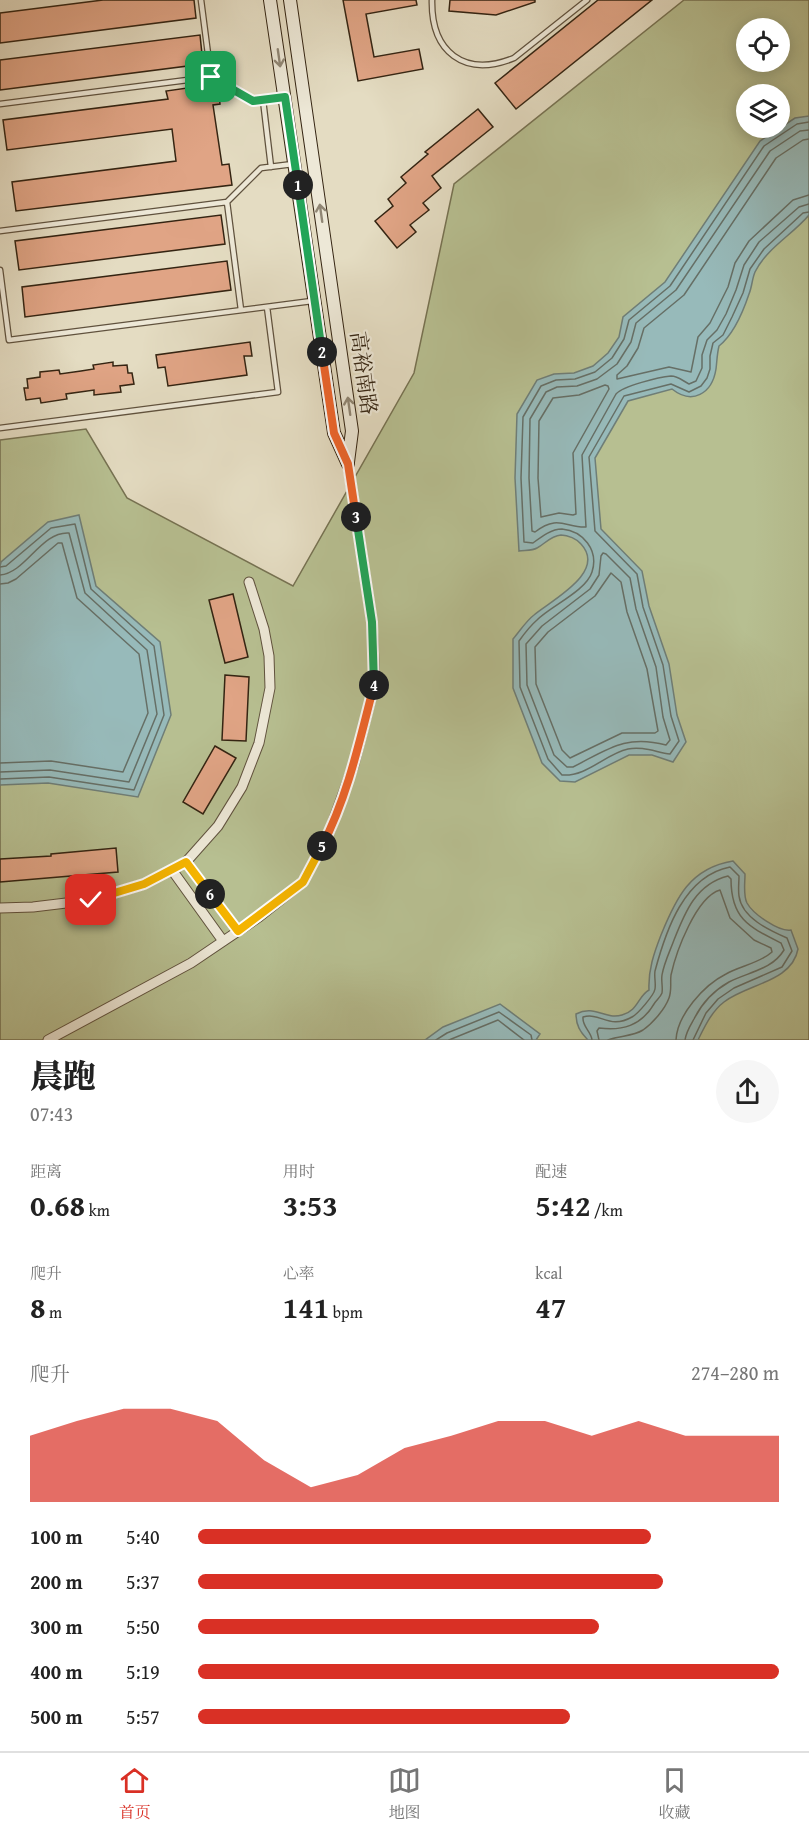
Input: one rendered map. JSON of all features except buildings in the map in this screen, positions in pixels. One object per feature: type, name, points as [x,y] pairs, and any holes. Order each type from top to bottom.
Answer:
[{"type":"street","name":"高裕南路","points":[[270,0],[334,433],[348,464]]},
{"type":"street","name":"高裕南路","points":[[290,0],[352,431],[348,464]]},
{"type":"street","points":[[48,1040],[191,963],[303,882],[330,830],[354,764],[375,682],[372,622],[348,464]]},
{"type":"street","points":[[0,908],[33,907],[91,900],[144,884],[186,862],[218,826],[242,787],[259,743],[270,688],[269,656],[264,629],[249,582]]},
{"type":"street","points":[[186,862],[238,931]]},
{"type":"street","points":[[172,870],[223,941]]},
{"type":"lane","points":[[201,0],[211,77]]},
{"type":"lane","points":[[432,0],[432,13],[437,33],[446,51],[472,64],[486,65],[514,58],[587,0]]},
{"type":"lane","points":[[0,104],[211,77],[253,101],[285,97]]},
{"type":"lane","points":[[263,100],[272,167]]},
{"type":"lane","points":[[0,231],[227,202],[261,168],[295,164]]},
{"type":"lane","points":[[227,202],[241,310]]},
{"type":"lane","points":[[0,270],[9,340],[315,301]]},
{"type":"lane","points":[[0,428],[278,392],[267,307]]},
{"type":"green space","points":[[684,0],[809,0],[809,1040],[0,1040],[0,440],[86,429],[127,498],[293,586],[414,373],[454,184]]},
{"type":"water","points":[[809,116],[809,215],[760,263],[741,315],[734,329],[719,346],[714,378],[710,385],[706,391],[694,396],[679,394],[672,389],[628,401],[595,458],[601,529],[642,571],[649,606],[669,664],[677,715],[686,742],[673,762],[652,755],[629,755],[575,782],[560,781],[542,763],[513,688],[513,639],[531,617],[564,593],[582,575],[587,565],[587,554],[577,540],[561,535],[551,538],[535,549],[519,551],[515,478],[517,414],[537,380],[554,374],[574,373],[593,366],[608,353],[619,337],[623,317],[665,282],[760,141],[765,138],[790,138],[790,121],[795,118]]},
{"type":"water","points":[[79,515],[96,586],[160,642],[171,715],[138,797],[48,783],[0,785],[1,562],[48,522]]},
{"type":"water","points":[[733,861],[745,874],[745,896],[750,907],[773,925],[791,930],[798,949],[787,969],[778,976],[724,1002],[712,1014],[698,1040],[588,1040],[579,1028],[576,1014],[583,1011],[594,1011],[616,1016],[627,1013],[635,1007],[649,990],[649,976],[658,942],[679,897],[695,878],[706,870]]},
{"type":"water","points":[[500,1004],[540,1034],[536,1040],[425,1040],[443,1027]]},
{"type":"route","points":[[91,900],[144,884],[186,862],[238,931],[259,916],[303,882],[330,830],[354,764],[375,682],[372,622],[358,527],[348,464],[334,433],[285,97],[253,101],[211,77]]}]
